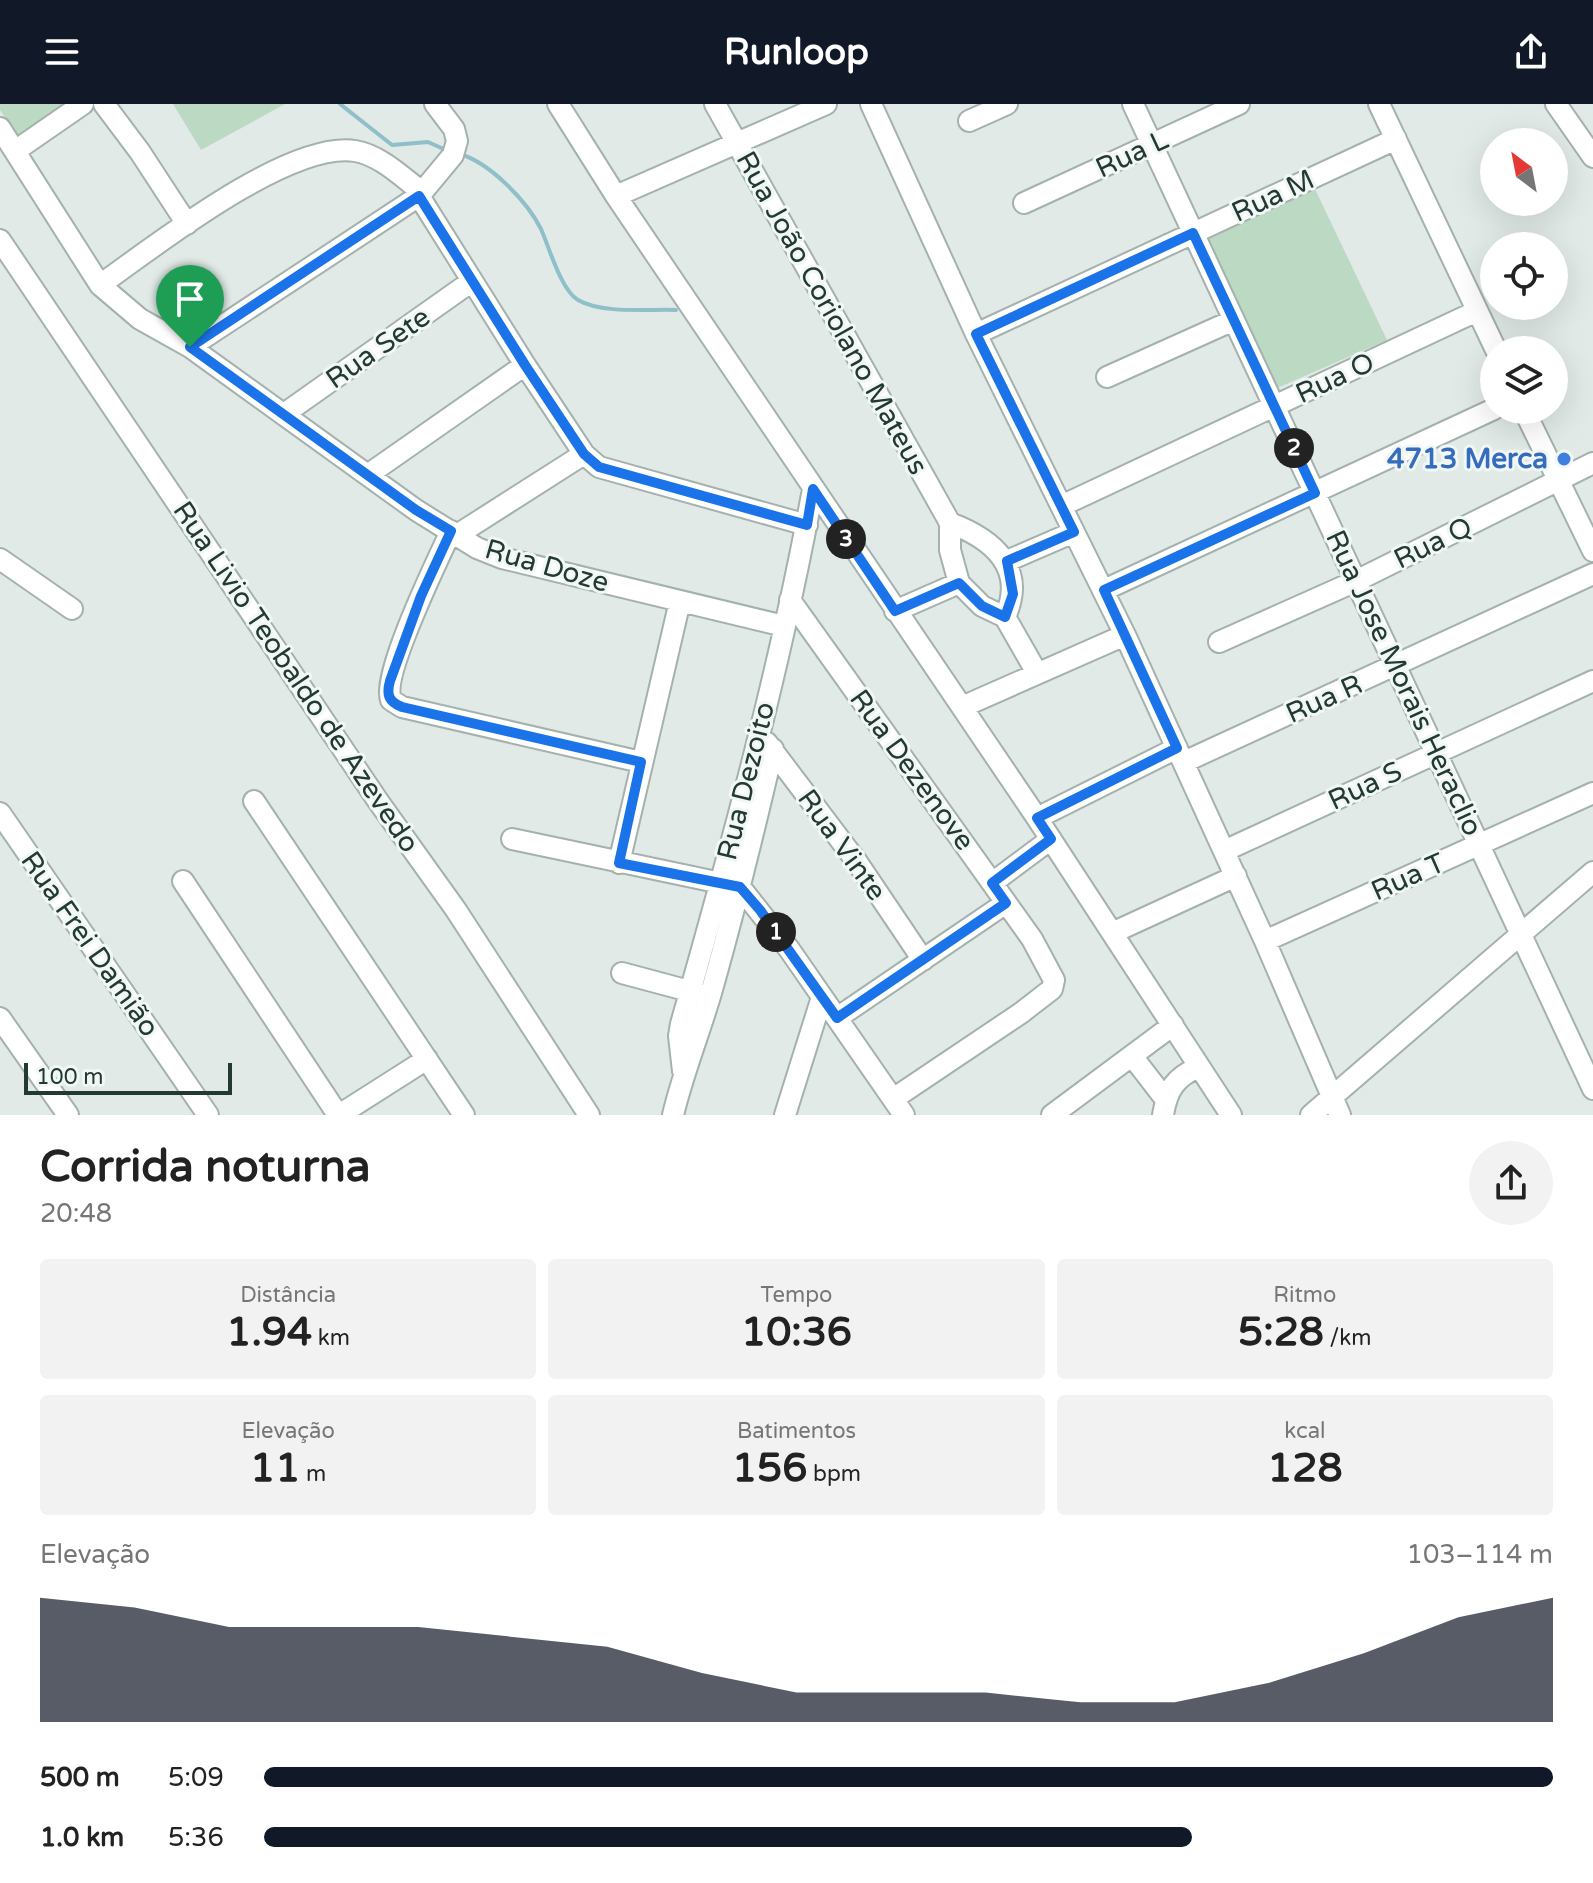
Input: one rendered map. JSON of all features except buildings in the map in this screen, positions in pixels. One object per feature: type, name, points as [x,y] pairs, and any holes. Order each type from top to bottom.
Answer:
[{"type":"street","points":[[15,151],[83,104]]},
{"type":"street","points":[[104,104],[187,224]]},
{"type":"street","points":[[190,347],[420,194],[454,152],[457,141],[454,129],[435,104]]},
{"type":"street","points":[[558,104],[616,196],[1051,839],[1231,1115]]},
{"type":"street","name":"Rua João Coriolano Mateus","points":[[715,104],[950,523],[950,550],[959,583]]},
{"type":"street","points":[[616,196],[826,104]]},
{"type":"street","points":[[871,104],[976,334],[1104,590],[1181,755],[1336,1106]]},
{"type":"street","points":[[969,121],[1007,104]]},
{"type":"street","name":"Rua Jose Morais Heraclio","points":[[1133,104],[1593,1089]]},
{"type":"street","name":"Rua L","points":[[1024,203],[1239,104]]},
{"type":"street","points":[[1379,104],[1489,336]]},
{"type":"street","points":[[1556,104],[1592,152]]},
{"type":"street","name":"Rua Doze","points":[[0,128],[100,285],[140,319],[190,347],[416,510],[477,548],[502,558],[784,626]]},
{"type":"street","name":"Rua M","points":[[976,334],[1396,139]]},
{"type":"street","points":[[100,285],[187,224],[262,177],[328,152],[364,153],[380,161],[420,194],[525,365],[584,454],[599,467],[807,525]]},
{"type":"street","name":"Rua Livio Teobaldo de Azevedo","points":[[0,240],[378,801],[456,910],[589,1115]]},
{"type":"street","name":"Rua Sete","points":[[284,414],[472,281]]},
{"type":"street","name":"Rua O","points":[[1061,506],[1477,311]]},
{"type":"street","points":[[1107,377],[1234,320]]},
{"type":"street","points":[[369,474],[525,365]]},
{"type":"street","points":[[1104,590],[1480,416]]},
{"type":"street","points":[[1531,424],[1593,551]]},
{"type":"street","points":[[584,454],[454,533],[421,596],[388,693],[392,702],[402,707],[641,762]]},
{"type":"street","name":"Rua Q","points":[[1219,642],[1356,581],[1593,463]]},
{"type":"street","name":"Rua Dezoito","points":[[730,885],[758,732],[813,489]]},
{"type":"street","points":[[950,523],[977,535],[1007,561],[1013,594],[1005,617]]},
{"type":"street","points":[[1007,561],[1074,532]]},
{"type":"street","points":[[0,559],[72,609]]},
{"type":"street","name":"Rua R","points":[[1037,818],[1396,667],[1593,574]]},
{"type":"street","points":[[895,611],[959,583],[982,606],[1005,617],[1037,673]]},
{"type":"street","name":"Rua Dezenove","points":[[790,600],[1043,956],[1055,983],[1045,995],[898,1107]]},
{"type":"street","points":[[619,863],[680,601]]},
{"type":"street","points":[[962,707],[1125,635]]},
{"type":"street","name":"Rua S","points":[[1224,851],[1593,681]]},
{"type":"street","name":"Rua Vinte","points":[[758,732],[857,862],[923,960]]},
{"type":"street","name":"Rua Dezoito","points":[[673,1115],[683,1071],[679,1036],[700,994],[773,749]]},
{"type":"street","name":"Rua T","points":[[1265,941],[1593,793]]},
{"type":"street","points":[[254,801],[464,1115]]},
{"type":"street","name":"Rua Frei Damião","points":[[0,813],[208,1115]]},
{"type":"street","points":[[512,839],[730,885],[767,919],[898,1107]]},
{"type":"street","points":[[992,883],[1051,839]]},
{"type":"street","points":[[1311,1115],[1336,1106],[1593,872]]},
{"type":"street","points":[[1112,933],[1236,876]]},
{"type":"street","points":[[183,881],[338,1115],[427,1059]]},
{"type":"street","points":[[837,1018],[1006,903]]},
{"type":"street","points":[[622,973],[700,994]]},
{"type":"street","points":[[785,1115],[822,997]]},
{"type":"street","points":[[0,1018],[68,1115]]},
{"type":"street","points":[[1052,1115],[1173,1025]]},
{"type":"street","points":[[1132,1056],[1165,1108]]},
{"type":"street","points":[[1165,1108],[1174,1082],[1199,1067]]},
{"type":"green space","points":[[0,104],[72,104],[21,141],[0,110]]},
{"type":"green space","points":[[173,104],[285,104],[201,150]]},
{"type":"green space","points":[[1314,187],[1387,340],[1275,389],[1207,240]]},
{"type":"waterway","points":[[340,104],[392,145],[428,142],[448,151]]},
{"type":"waterway","points":[[460,154],[495,174],[527,207],[541,229],[561,278],[578,300],[612,309],[676,310]]},
{"type":"place","name":"4713 Merca","points":[[1564,459]]},
{"type":"route","points":[[419,196],[584,454],[599,467],[807,525],[813,489],[895,611],[959,583],[982,606],[1005,617],[1013,594],[1007,561],[1074,532],[976,334],[1193,233],[1315,493],[1104,590],[1177,748],[1037,818],[1051,839],[992,883],[1006,903],[837,1018],[789,949],[740,887],[619,863],[641,762],[402,707],[392,702],[388,693],[390,681],[421,596],[451,531],[416,510],[190,347],[419,196]]}]
